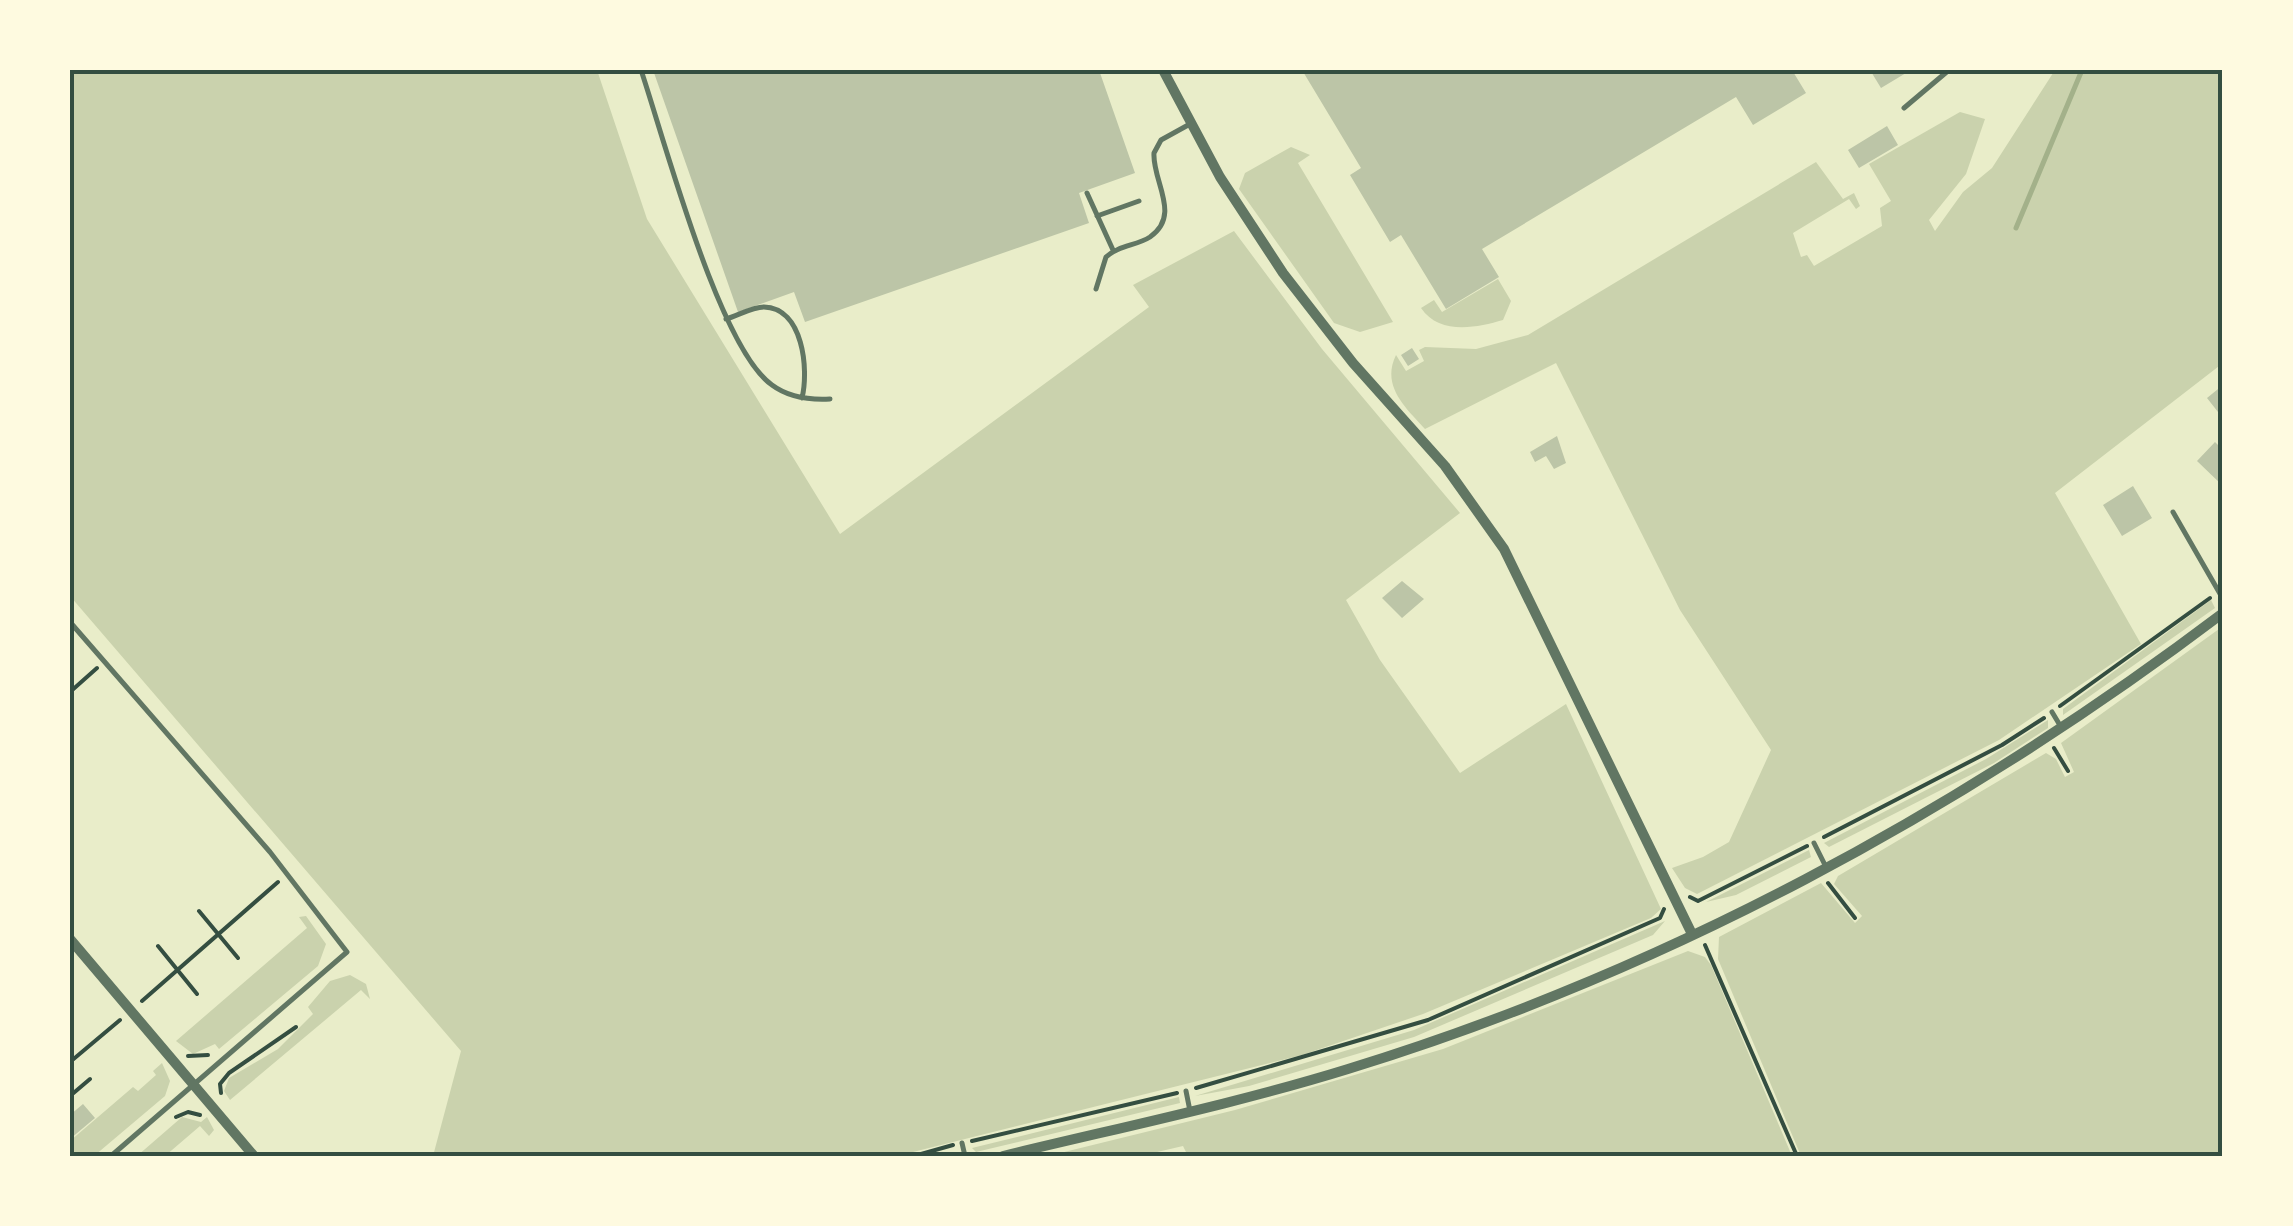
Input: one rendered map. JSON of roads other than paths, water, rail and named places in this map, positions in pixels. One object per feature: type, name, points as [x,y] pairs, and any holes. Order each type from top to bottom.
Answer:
[{"type":"street","points":[[1163,70],[1190,124],[1283,274],[1353,363],[1445,466],[1504,549],[1695,933]]},
{"type":"street","points":[[1003,1156],[1347,1070],[1435,1040],[1695,933],[1824,868],[2049,740],[2223,613]]},
{"type":"street","points":[[70,939],[254,1156]]},
{"type":"lane","points":[[641,70],[726,320],[754,367],[772,385],[802,398],[830,399]]},
{"type":"lane","points":[[1904,108],[1949,70]]},
{"type":"lane","points":[[1096,289],[1103,264],[1113,250],[1148,239],[1162,224],[1164,200],[1154,153],[1167,135],[1190,124]]},
{"type":"lane","points":[[1087,194],[1113,250]]},
{"type":"lane","points":[[1098,216],[1139,200]]},
{"type":"lane","points":[[726,320],[762,307],[791,320],[805,372],[802,398]]},
{"type":"lane","points":[[2174,512],[2223,599]]},
{"type":"lane","points":[[70,622],[287,874],[348,952],[111,1156]]},
{"type":"lane","points":[[2052,712],[2063,730]]},
{"type":"lane","points":[[1814,843],[1824,868]]},
{"type":"lane","points":[[1186,1091],[1190,1111]]},
{"type":"lane","points":[[962,1143],[965,1156]]},
{"type":"waterway","points":[[2016,228],[2082,70]]}]
